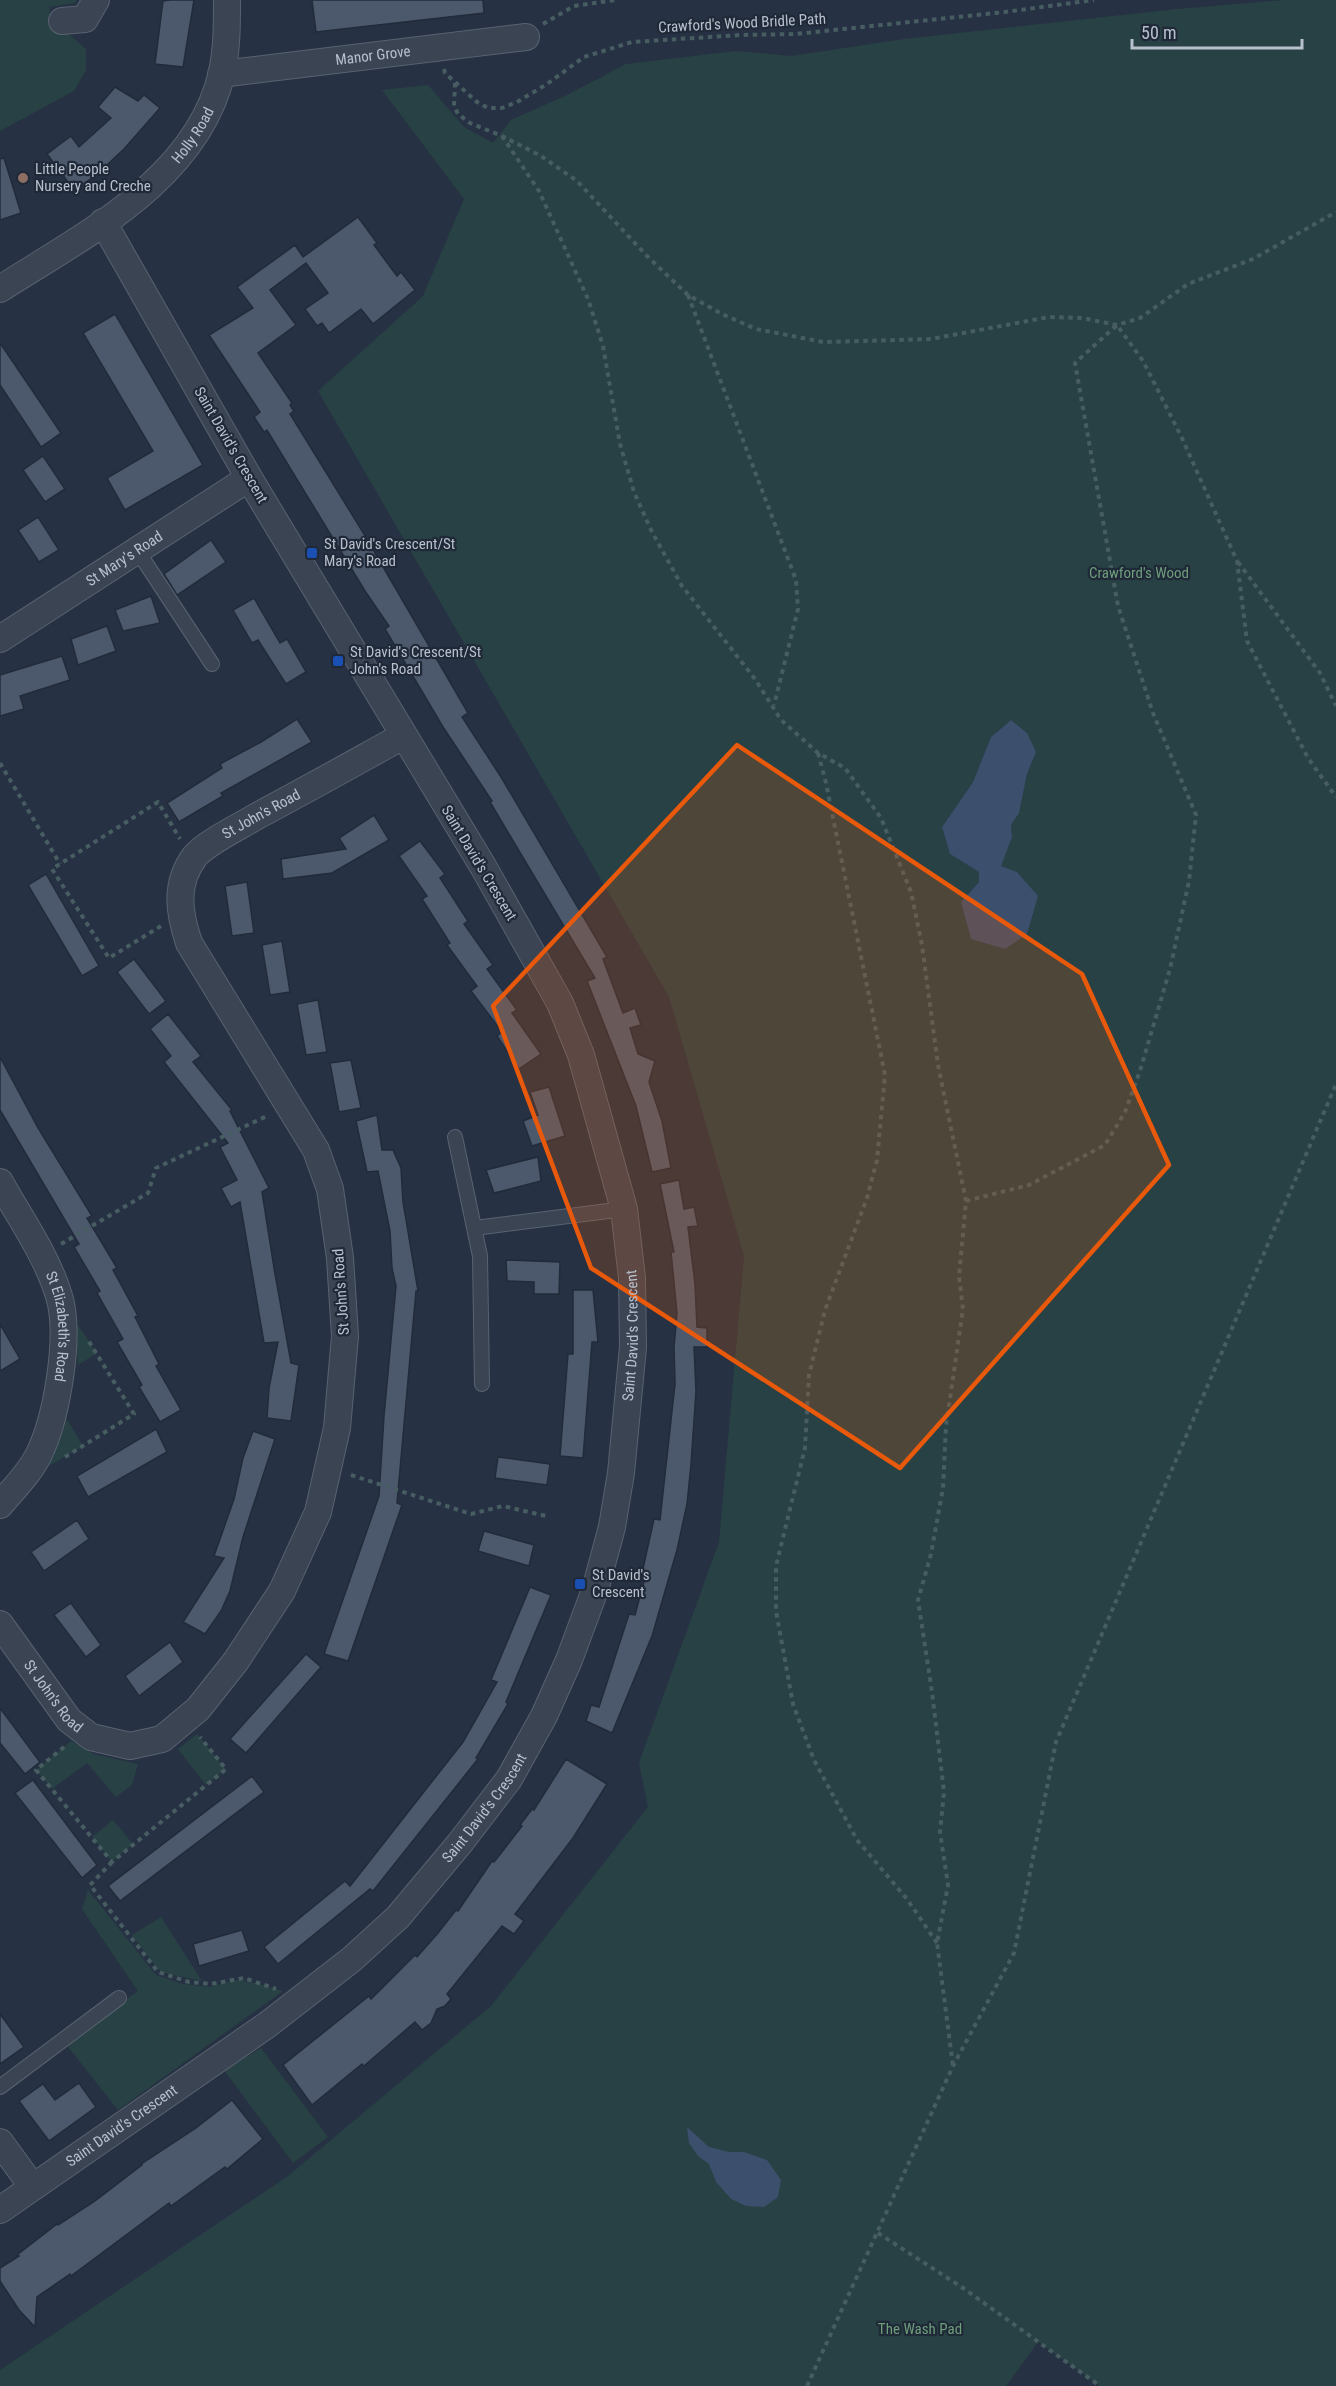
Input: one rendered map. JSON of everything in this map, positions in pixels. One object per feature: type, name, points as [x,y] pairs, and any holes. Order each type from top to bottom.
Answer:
[{"type":"street","name":"Holly Road","points":[[0,289],[125,208],[162,177],[204,119],[221,74],[227,36],[227,0]]},
{"type":"street","name":"Manor Grove","points":[[221,74],[526,37]]},
{"type":"street","name":"Saint David's Crescent","points":[[0,2210],[302,1998],[352,1959],[398,1917],[460,1844],[509,1779],[544,1716],[569,1660],[595,1590],[612,1527],[627,1423],[633,1347],[632,1278],[624,1209],[581,1054],[560,1003],[484,868],[249,478],[104,222]]},
{"type":"street","name":"St Mary's Road","points":[[0,639],[249,478]]},
{"type":"street","name":"St John's Road","points":[[0,1624],[69,1720],[91,1737],[130,1746],[162,1739],[198,1709],[237,1661],[282,1591],[318,1512],[338,1428],[345,1336],[340,1258],[330,1189],[316,1150],[189,943],[180,915],[178,897],[186,873],[196,855],[225,834],[403,736]]},
{"type":"street","name":"St Elizabeth's Road","points":[[0,1182],[41,1256],[58,1293],[63,1309],[64,1328],[60,1370],[48,1428],[40,1452],[29,1472],[0,1504]]},
{"type":"street","points":[[0,2142],[32,2186]]},
{"type":"lane","points":[[137,550],[212,664]]},
{"type":"lane","points":[[455,1137],[480,1256],[482,1384]]},
{"type":"lane","points":[[475,1228],[624,1209]]},
{"type":"lane","points":[[0,2087],[119,1998]]},
{"type":"path","points":[[526,37],[546,21],[574,6],[615,0]]},
{"type":"path","name":"Crawford's Wood Bridle Path","points":[[441,48],[445,73],[455,83],[477,102],[488,108],[502,108],[547,84],[584,57],[632,42],[741,34],[796,34],[1005,12],[1094,0]]},
{"type":"path","points":[[455,83],[454,106],[458,114],[470,123],[502,135],[541,156],[577,181],[646,255],[688,295],[756,329],[823,342],[931,339],[1049,317],[1082,318],[1117,325],[1143,361],[1181,436],[1237,561],[1320,673],[1336,706]]},
{"type":"path","points":[[502,135],[539,191],[588,299],[603,346],[620,444],[634,492],[651,530],[682,586],[755,679],[781,720],[818,753],[845,768],[881,818],[911,892],[922,945],[938,1065],[966,1201],[959,1276],[963,1309],[946,1426],[943,1488],[931,1554],[918,1600],[944,1791],[940,1832],[948,1885],[937,1943],[953,2066]]},
{"type":"path","points":[[966,1201],[1029,1185],[1105,1145],[1125,1112],[1140,1071],[1170,969],[1189,881],[1196,815],[1153,712],[1118,606],[1075,363],[1117,325],[1140,318],[1188,284],[1253,259],[1336,212]]},
{"type":"path","points":[[688,295],[796,580],[798,609],[773,706]]},
{"type":"path","points":[[1237,561],[1247,641],[1308,758],[1336,797]]},
{"type":"path","points":[[818,753],[885,1075],[874,1169],[867,1198],[825,1310],[809,1375],[805,1448],[776,1566],[776,1611],[793,1704],[814,1760],[857,1840],[907,1899],[937,1943]]},
{"type":"path","points":[[0,763],[60,864]]},
{"type":"path","points":[[180,915],[109,958],[52,869],[158,802],[193,860]]},
{"type":"path","points":[[807,2386],[953,2066],[1014,1953],[1056,1742],[1336,1084]]},
{"type":"path","points":[[41,1256],[148,1193],[156,1168],[290,1106]]},
{"type":"path","points":[[64,1457],[134,1414],[86,1337]]},
{"type":"path","points":[[328,1467],[471,1514],[503,1506],[546,1516]]},
{"type":"path","points":[[186,1719],[226,1769],[112,1862],[90,1885],[158,1972],[189,1982],[211,1984],[244,1978],[302,1998]]},
{"type":"path","points":[[84,1731],[36,1770],[112,1862]]},
{"type":"path","points":[[878,2233],[963,2288],[1100,2386]]},
{"type":"highlighted area","points":[[737,745],[1082,974],[1169,1165],[900,1468],[591,1268],[493,1006]]},
{"type":"green space","points":[[0,0],[77,0],[75,3],[50,7],[48,24],[63,29],[86,49],[86,70],[74,91],[0,131]]},
{"type":"green space","points":[[1284,0],[1336,0],[1336,2386],[1100,2386],[1038,2342],[1006,2386],[0,2386],[0,2370],[288,2176],[491,2006],[648,1807],[639,1763],[719,1542],[744,1256],[669,997],[318,391],[423,296],[464,199],[382,90],[428,85],[464,127],[493,143],[511,120],[567,95],[626,64],[736,51],[791,56],[904,39],[1177,9]],"holes":[[[1011,720],[1036,752],[1027,774],[1019,812],[1011,825],[1012,837],[1000,866],[1017,872],[961,902],[979,882],[979,872],[950,854],[942,827],[973,782],[991,737]]]},
{"type":"green space","points":[[75,1321],[97,1353],[78,1365]]},
{"type":"green space","points":[[60,1408],[83,1446],[44,1469]]},
{"type":"green space","points":[[197,1734],[226,1769],[206,1785],[178,1749]]},
{"type":"green space","points":[[71,1741],[94,1754],[138,1764],[132,1785],[116,1797],[87,1763],[52,1789],[36,1770]]},
{"type":"green space","points":[[113,1820],[133,1844],[112,1862],[92,1837]]},
{"type":"green space","points":[[88,1890],[156,1975],[183,1984],[210,1987],[236,1980],[283,1991],[118,2110],[65,2043],[138,1991],[82,1909]]},
{"type":"green space","points":[[161,1917],[202,1981],[165,1973],[158,1969],[132,1935]]},
{"type":"green space","points":[[261,2048],[328,2137],[293,2163],[224,2070]]},
{"type":"water","points":[[1011,720],[1027,733],[1036,752],[1027,774],[1019,813],[1011,825],[1012,837],[1001,866],[1017,872],[1038,896],[1027,934],[1005,949],[971,939],[961,902],[979,882],[979,872],[950,854],[942,827],[973,782],[991,737]]},
{"type":"water","points":[[687,2127],[709,2147],[729,2152],[744,2152],[767,2160],[781,2180],[778,2197],[764,2207],[746,2206],[731,2199],[716,2182],[709,2164],[698,2156],[689,2143]]},
{"type":"building","points":[[194,0],[183,67],[155,64],[163,1]]},
{"type":"building","points":[[312,0],[483,0],[484,13],[316,32]]},
{"type":"building","points":[[115,87],[138,101],[144,95],[160,108],[124,149],[95,176],[74,190],[47,154],[71,136],[79,147],[111,118],[98,107]]},
{"type":"building","name":"Little People Nursery and Creche","points":[[4,158],[21,213],[0,220],[0,159]]},
{"type":"building","points":[[358,217],[377,243],[374,245],[397,276],[401,272],[415,290],[373,324],[361,309],[329,333],[322,323],[317,326],[305,309],[328,293],[306,263],[270,290],[296,325],[258,353],[292,403],[290,405],[294,411],[290,414],[364,534],[468,713],[462,717],[501,777],[607,957],[603,959],[623,1013],[635,1008],[641,1025],[630,1028],[638,1054],[655,1061],[649,1082],[662,1121],[671,1168],[652,1172],[636,1106],[587,981],[595,978],[490,802],[492,801],[443,727],[385,629],[389,626],[365,591],[267,430],[264,432],[254,417],[260,412],[209,335],[253,308],[237,287],[295,245],[303,257]]},
{"type":"building","points":[[115,314],[203,465],[125,510],[107,478],[153,451],[83,333]]},
{"type":"building","points":[[0,343],[61,433],[41,447],[0,385]]},
{"type":"building","points":[[43,456],[65,489],[45,502],[23,470]]},
{"type":"building","points":[[38,517],[59,550],[39,562],[18,530]]},
{"type":"building","points":[[211,540],[226,562],[177,595],[164,574]]},
{"type":"building","points":[[151,596],[160,623],[123,631],[115,610]]},
{"type":"building","points":[[254,598],[280,643],[287,639],[306,672],[286,684],[258,640],[252,643],[233,610]]},
{"type":"building","points":[[107,626],[116,651],[78,665],[71,639]]},
{"type":"building","points":[[62,656],[70,680],[20,696],[24,709],[0,716],[0,675]]},
{"type":"building","points":[[297,719],[312,742],[221,793],[223,796],[179,822],[167,803],[222,768],[220,764]]},
{"type":"building","points":[[374,815],[389,840],[332,873],[283,879],[281,859],[346,849],[339,838]]},
{"type":"building","points":[[420,841],[445,874],[440,878],[468,921],[464,924],[493,965],[487,969],[517,1010],[512,1013],[541,1054],[519,1069],[497,1036],[502,1032],[471,991],[477,986],[447,945],[450,943],[422,899],[427,896],[399,856]]},
{"type":"building","points":[[46,874],[99,966],[82,976],[28,885]]},
{"type":"building","points":[[247,882],[254,933],[232,936],[225,886]]},
{"type":"building","points":[[282,941],[290,992],[270,995],[262,945]]},
{"type":"building","points":[[134,959],[166,1001],[149,1014],[117,972]]},
{"type":"building","points":[[318,1000],[327,1052],[306,1055],[297,1004]]},
{"type":"building","points":[[168,1014],[201,1056],[193,1062],[232,1110],[230,1111],[269,1188],[262,1192],[275,1274],[291,1363],[299,1365],[291,1421],[267,1418],[269,1388],[278,1342],[264,1343],[240,1202],[231,1207],[221,1188],[237,1180],[220,1147],[228,1143],[164,1062],[171,1056],[150,1029]]},
{"type":"building","points":[[0,1057],[38,1128],[92,1216],[87,1218],[117,1268],[113,1270],[138,1316],[135,1317],[159,1364],[156,1366],[181,1410],[160,1422],[139,1387],[142,1385],[117,1342],[123,1339],[97,1293],[100,1291],[74,1247],[79,1244],[0,1110]]},
{"type":"building","points":[[351,1060],[361,1108],[339,1112],[330,1063]]},
{"type":"building","points":[[549,1087],[565,1136],[532,1146],[523,1121],[538,1115],[530,1092]]},
{"type":"building","points":[[377,1115],[382,1150],[393,1150],[401,1168],[403,1202],[418,1291],[416,1291],[397,1503],[402,1505],[348,1661],[324,1654],[379,1496],[396,1286],[392,1268],[390,1231],[378,1171],[367,1172],[356,1121]]},
{"type":"building","points":[[538,1157],[541,1181],[494,1193],[486,1170]]},
{"type":"building","points":[[679,1180],[684,1209],[694,1207],[698,1226],[688,1227],[695,1284],[697,1327],[707,1328],[707,1347],[694,1347],[696,1391],[691,1465],[687,1504],[677,1550],[652,1636],[612,1733],[586,1721],[591,1705],[599,1707],[629,1614],[635,1615],[646,1574],[642,1573],[654,1519],[660,1520],[675,1384],[674,1347],[677,1313],[671,1252],[674,1252],[660,1184]]},
{"type":"building","points":[[506,1260],[560,1262],[559,1294],[534,1294],[534,1282],[507,1281]]},
{"type":"building","points":[[573,1290],[593,1290],[598,1342],[592,1342],[583,1458],[560,1456],[568,1354],[573,1354]]},
{"type":"building","points":[[0,1324],[20,1359],[0,1371]]},
{"type":"building","points":[[156,1429],[167,1452],[88,1497],[77,1476]]},
{"type":"building","points":[[253,1431],[275,1439],[243,1537],[230,1591],[221,1611],[205,1634],[183,1622],[224,1558],[214,1556],[234,1499],[243,1458]]},
{"type":"building","points":[[498,1457],[550,1464],[547,1485],[495,1478]]},
{"type":"building","points":[[77,1520],[89,1539],[44,1571],[31,1552]]},
{"type":"building","points":[[484,1531],[534,1545],[529,1566],[478,1551]]},
{"type":"building","points":[[530,1587],[551,1595],[506,1702],[508,1704],[476,1758],[478,1759],[373,1891],[370,1889],[278,1964],[264,1947],[345,1881],[350,1886],[463,1742],[497,1682],[491,1680]]},
{"type":"building","points":[[71,1603],[101,1645],[86,1657],[54,1615]]},
{"type":"building","points":[[170,1642],[183,1662],[139,1696],[125,1676]]},
{"type":"building","points":[[306,1654],[321,1667],[246,1753],[230,1739]]},
{"type":"building","points":[[0,1708],[40,1762],[25,1774],[0,1743]]},
{"type":"building","points":[[566,1759],[607,1784],[573,1838],[515,1914],[524,1921],[514,1934],[502,1926],[447,1994],[451,1999],[445,2006],[437,2009],[431,2023],[422,2030],[415,2022],[364,2066],[362,2064],[312,2105],[283,2065],[369,1996],[371,1999],[415,1955],[417,1957],[456,1910],[458,1911],[492,1861],[494,1862],[522,1826],[520,1825],[532,1809],[534,1810]]},
{"type":"building","points":[[252,1776],[264,1792],[120,1901],[108,1886]]},
{"type":"building","points":[[33,1780],[97,1865],[82,1878],[15,1793]]},
{"type":"building","points":[[242,1930],[249,1951],[199,1966],[193,1944]]},
{"type":"building","points":[[0,2014],[24,2047],[0,2064]]},
{"type":"building","points":[[79,2083],[96,2107],[49,2141],[19,2101],[43,2084],[55,2100]]},
{"type":"building","points":[[232,2100],[263,2139],[227,2169],[225,2167],[171,2206],[169,2203],[71,2276],[70,2274],[37,2297],[35,2327],[19,2310],[0,2281],[0,2268],[19,2256],[17,2255],[57,2224],[95,2201],[141,2164],[196,2128]]},
{"type":"place","name":"Little People Nursery and Creche","points":[[23,178]]},
{"type":"place","name":"St David's Crescent/St Mary's Road","points":[[312,553]]},
{"type":"place","name":"St David's Crescent/St John's Road","points":[[338,661]]},
{"type":"place","name":"St David's Crescent","points":[[580,1584]]},
{"type":"park label","name":"Crawford's Wood","points":[[1139,573]]},
{"type":"park label","name":"The Wash Pad","points":[[920,2329]]}]
